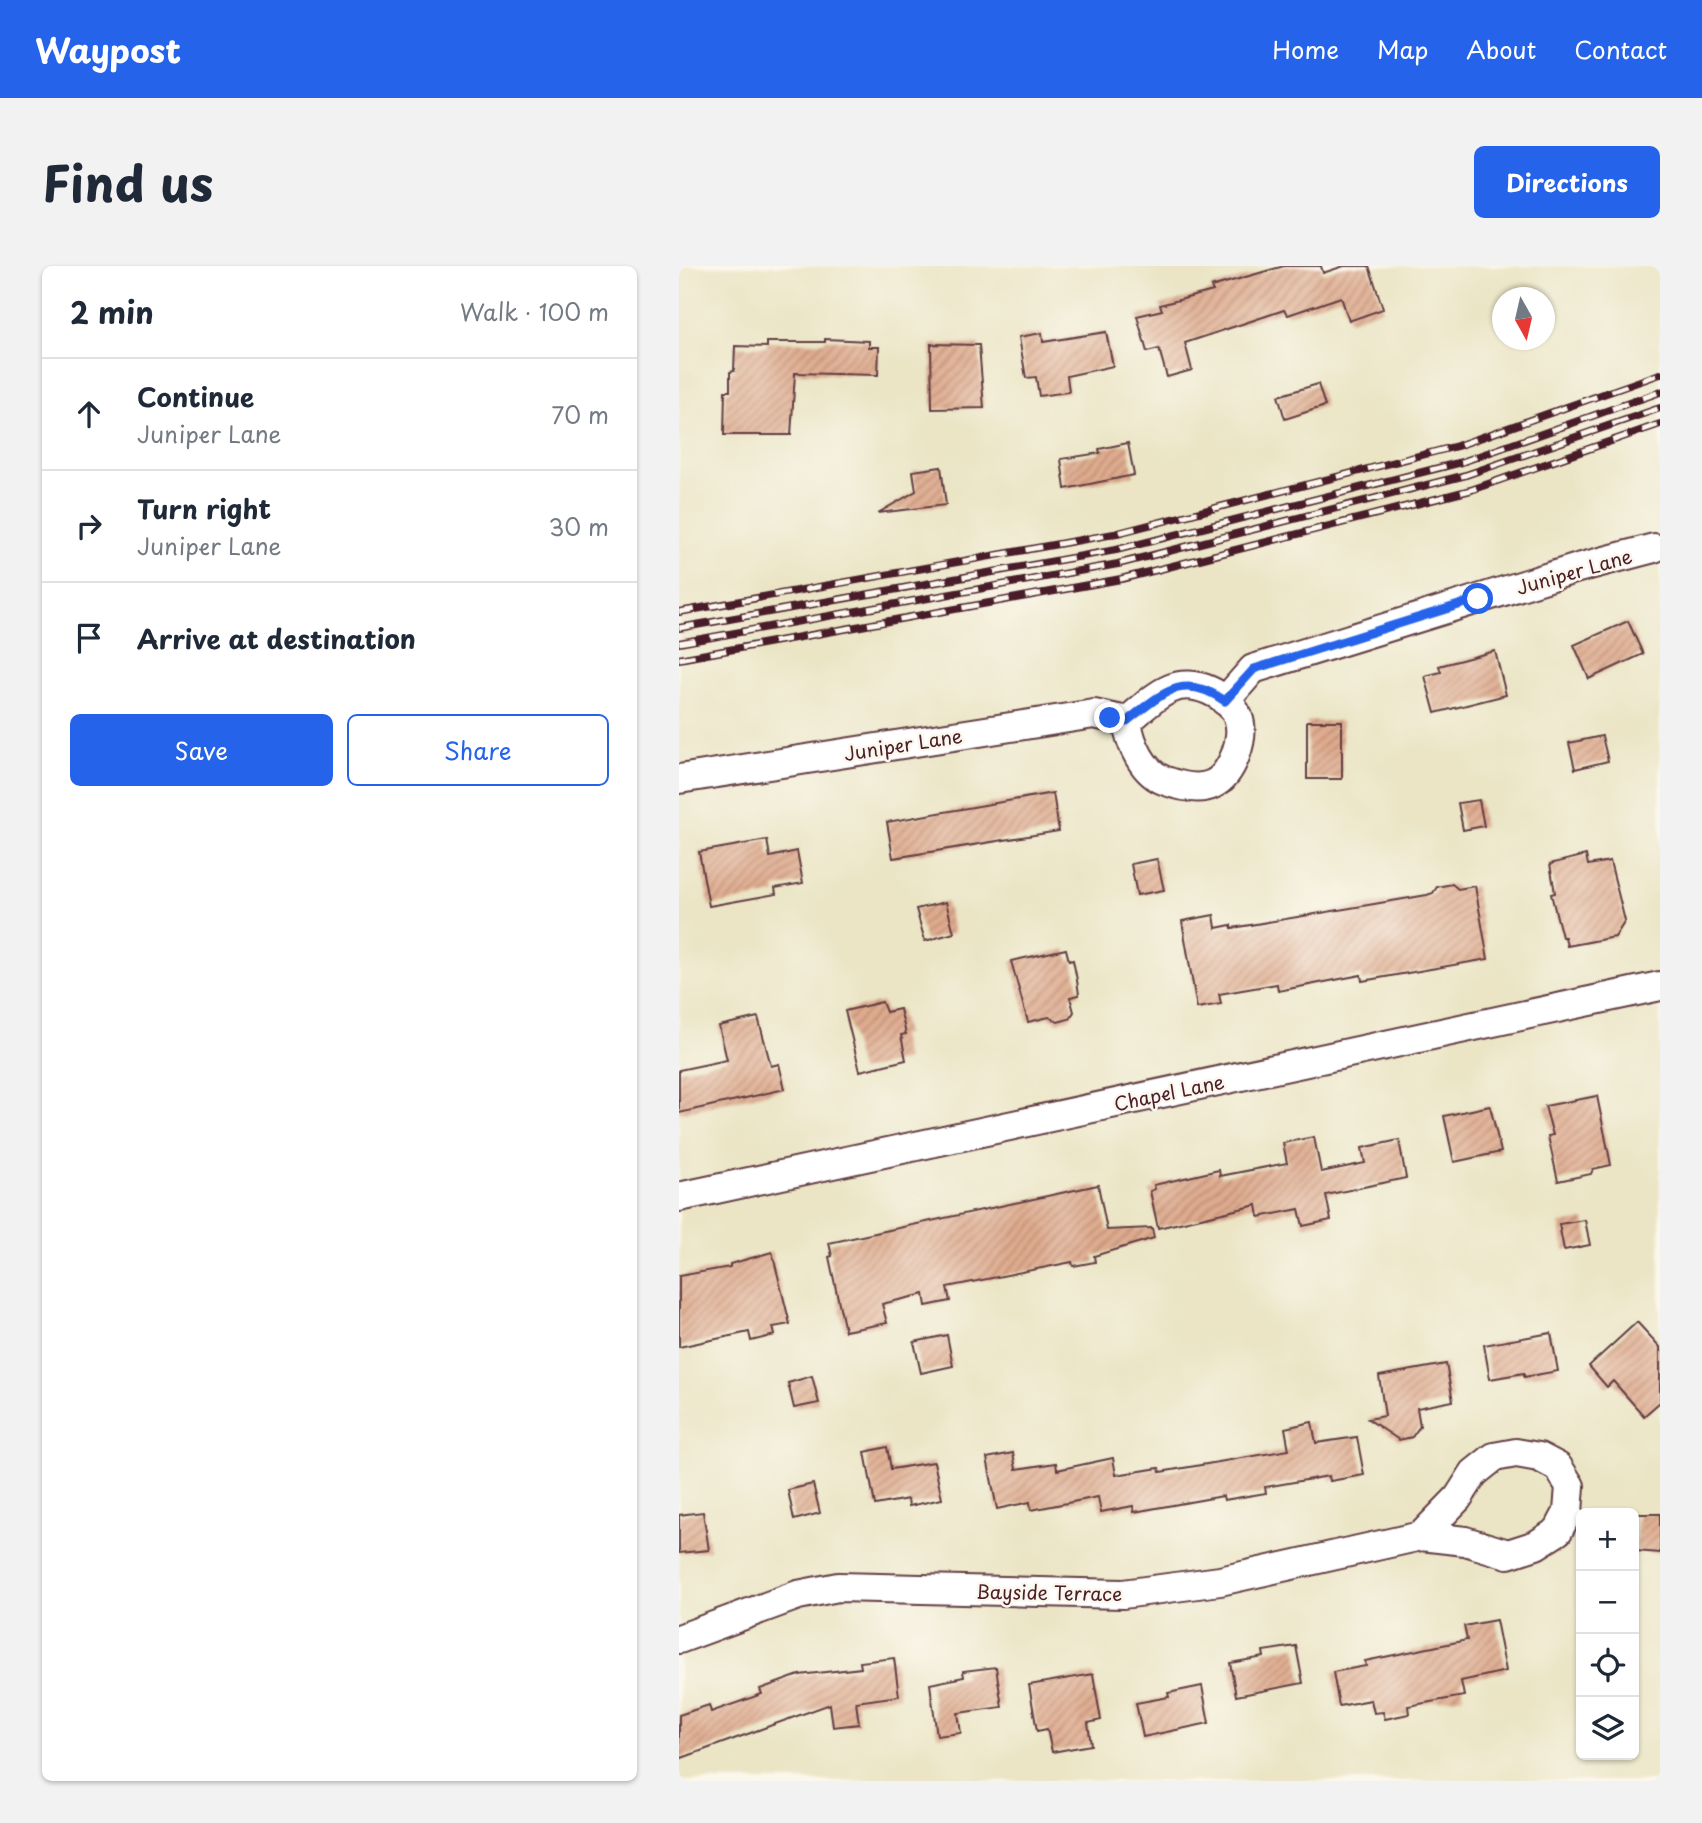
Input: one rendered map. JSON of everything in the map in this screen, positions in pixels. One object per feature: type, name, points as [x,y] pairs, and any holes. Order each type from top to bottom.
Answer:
[{"type":"street","name":"Juniper Lane","points":[[1225,701],[1254,669],[1578,568],[1654,548]]},
{"type":"street","points":[[1190,685],[1210,691],[1225,701],[1239,718],[1239,742],[1231,765],[1214,784],[1188,788],[1161,779],[1143,761],[1129,741],[1127,721],[1170,688],[1190,685]]},
{"type":"street","name":"Juniper Lane","points":[[679,779],[1094,714],[1127,721]]},
{"type":"street","name":"Chapel Lane","points":[[679,1197],[1660,986]]},
{"type":"street","name":"Bayside Terrace","points":[[679,1639],[798,1595],[838,1587],[1123,1594],[1220,1581],[1421,1536],[1465,1541],[1508,1554],[1536,1545],[1557,1531],[1569,1512],[1570,1486],[1558,1467],[1539,1457],[1516,1453],[1494,1457],[1474,1473],[1458,1498],[1421,1536]]},
{"type":"building","points":[[1284,266],[1321,266],[1323,273],[1344,266],[1369,266],[1383,309],[1349,321],[1341,297],[1288,315],[1284,310],[1185,343],[1192,370],[1167,377],[1159,349],[1147,352],[1137,316],[1162,310],[1160,305],[1213,291],[1211,287]]},
{"type":"building","points":[[1106,332],[1113,366],[1067,376],[1069,392],[1039,396],[1036,377],[1026,378],[1019,337],[1042,333],[1043,342]]},
{"type":"building","points":[[825,339],[869,341],[869,347],[879,347],[878,375],[795,373],[791,435],[724,435],[725,391],[730,391],[735,346],[767,347],[767,342],[825,342]]},
{"type":"building","points":[[931,344],[979,345],[984,408],[932,409]]},
{"type":"building","points":[[1318,384],[1325,406],[1285,419],[1278,396]]},
{"type":"building","points":[[1128,443],[1134,475],[1065,489],[1061,459],[1100,453],[1099,449]]},
{"type":"building","points":[[941,467],[946,505],[878,513],[916,491],[913,471]]},
{"type":"building","points":[[1628,621],[1643,654],[1589,679],[1574,645]]},
{"type":"building","points":[[1495,651],[1506,695],[1435,713],[1425,676],[1441,672],[1439,666]]},
{"type":"building","points":[[1307,721],[1342,721],[1342,779],[1307,779]]},
{"type":"building","points":[[1602,736],[1608,761],[1575,769],[1569,743]]},
{"type":"building","points":[[1053,793],[1059,831],[893,858],[887,822]]},
{"type":"building","points":[[1479,800],[1484,826],[1463,830],[1458,803]]},
{"type":"building","points":[[767,840],[770,857],[797,851],[803,883],[775,888],[776,894],[709,906],[699,852]]},
{"type":"building","points":[[1586,855],[1588,865],[1610,861],[1625,921],[1615,937],[1567,946],[1565,937],[1562,937],[1551,894],[1555,893],[1550,864]]},
{"type":"building","points":[[1157,859],[1164,890],[1137,895],[1131,864]]},
{"type":"building","points":[[1452,884],[1458,889],[1475,886],[1488,959],[1362,981],[1361,975],[1278,991],[1277,984],[1219,994],[1221,1004],[1197,1008],[1182,921],[1214,915],[1216,928],[1231,925],[1232,928],[1427,895],[1433,893],[1437,887]]},
{"type":"building","points":[[946,902],[954,933],[925,941],[916,909]]},
{"type":"building","points":[[1066,949],[1069,961],[1073,960],[1079,995],[1070,997],[1074,1012],[1069,1019],[1058,1022],[1049,1017],[1028,1022],[1011,961]]},
{"type":"building","points":[[882,1002],[886,1012],[900,1009],[906,1034],[901,1035],[906,1060],[860,1071],[845,1011]]},
{"type":"building","points":[[758,1017],[771,1066],[779,1064],[785,1089],[679,1113],[679,1070],[727,1060],[719,1026]]},
{"type":"building","points":[[1597,1096],[1611,1165],[1593,1169],[1591,1174],[1558,1181],[1548,1136],[1553,1135],[1545,1106]]},
{"type":"building","points":[[1490,1106],[1501,1152],[1454,1162],[1444,1116]]},
{"type":"building","points":[[1314,1137],[1321,1172],[1365,1163],[1362,1148],[1399,1140],[1406,1178],[1326,1195],[1331,1220],[1303,1226],[1299,1209],[1259,1217],[1257,1205],[1158,1228],[1150,1191],[1155,1189],[1154,1185],[1219,1170],[1220,1176],[1287,1163],[1283,1143]]},
{"type":"building","points":[[1098,1185],[1107,1230],[1152,1228],[1154,1238],[1094,1256],[1095,1262],[1073,1266],[1072,1262],[947,1287],[950,1301],[926,1306],[924,1294],[882,1304],[887,1323],[845,1331],[829,1257],[832,1256],[829,1243]]},
{"type":"building","points":[[1585,1220],[1590,1245],[1564,1250],[1559,1224]]},
{"type":"building","points":[[772,1252],[790,1324],[773,1327],[775,1335],[751,1341],[749,1332],[679,1347],[679,1276],[730,1267],[730,1264]]},
{"type":"building","points":[[1637,1322],[1660,1347],[1660,1402],[1644,1416],[1613,1381],[1607,1387],[1589,1366]]},
{"type":"building","points":[[1551,1333],[1558,1371],[1490,1379],[1484,1345]]},
{"type":"building","points":[[947,1335],[953,1366],[921,1373],[914,1342]]},
{"type":"building","points":[[1446,1364],[1453,1401],[1417,1408],[1420,1426],[1412,1437],[1399,1440],[1368,1419],[1385,1416],[1379,1376]]},
{"type":"building","points":[[812,1376],[819,1403],[794,1408],[788,1383]]},
{"type":"building","points":[[1312,1422],[1316,1443],[1357,1437],[1364,1475],[1330,1481],[1329,1476],[1265,1487],[1266,1493],[1224,1500],[1223,1496],[1134,1512],[1133,1506],[1101,1512],[1098,1497],[1031,1510],[1030,1502],[997,1509],[987,1458],[1013,1453],[1016,1469],[1056,1463],[1057,1470],[1113,1458],[1116,1475],[1159,1468],[1160,1472],[1289,1450],[1285,1428]]},
{"type":"building","points":[[887,1447],[891,1469],[934,1462],[942,1499],[909,1506],[908,1499],[875,1505],[865,1452]]},
{"type":"building","points":[[813,1484],[820,1513],[794,1520],[788,1490]]},
{"type":"building","points":[[703,1512],[709,1550],[679,1553],[679,1515]]},
{"type":"building","points":[[1639,1514],[1660,1514],[1660,1553],[1639,1551]]},
{"type":"building","points":[[1496,1620],[1506,1671],[1461,1681],[1464,1696],[1408,1706],[1409,1714],[1385,1719],[1383,1712],[1374,1713],[1371,1700],[1339,1706],[1333,1672],[1366,1666],[1365,1661],[1467,1640],[1464,1626]]},
{"type":"building","points":[[1296,1646],[1303,1683],[1236,1696],[1230,1663],[1264,1657],[1263,1651]]},
{"type":"building","points":[[894,1658],[899,1696],[856,1702],[859,1724],[833,1727],[830,1704],[679,1759],[679,1715],[709,1705],[711,1712],[762,1694],[760,1689],[799,1675],[861,1668],[860,1662]]},
{"type":"building","points":[[996,1667],[1002,1707],[958,1713],[961,1733],[937,1736],[930,1684],[964,1677],[963,1671]]},
{"type":"building","points":[[1093,1674],[1101,1720],[1088,1723],[1091,1745],[1052,1752],[1047,1729],[1037,1731],[1029,1685]]},
{"type":"building","points":[[1202,1686],[1209,1723],[1143,1737],[1136,1703],[1169,1697],[1168,1693]]},
{"type":"railway","points":[[679,612],[1114,534],[1457,446],[1660,374]]},
{"type":"railway","points":[[679,628],[1116,550],[1462,462],[1660,392]]},
{"type":"railway","points":[[679,643],[1118,564],[1466,475],[1660,408]]},
{"type":"railway","points":[[679,659],[1121,579],[1471,490],[1660,424]]},
{"type":"route","points":[[1110,718],[1127,721],[1170,688],[1190,685],[1210,691],[1225,701],[1254,669],[1478,599]]}]
